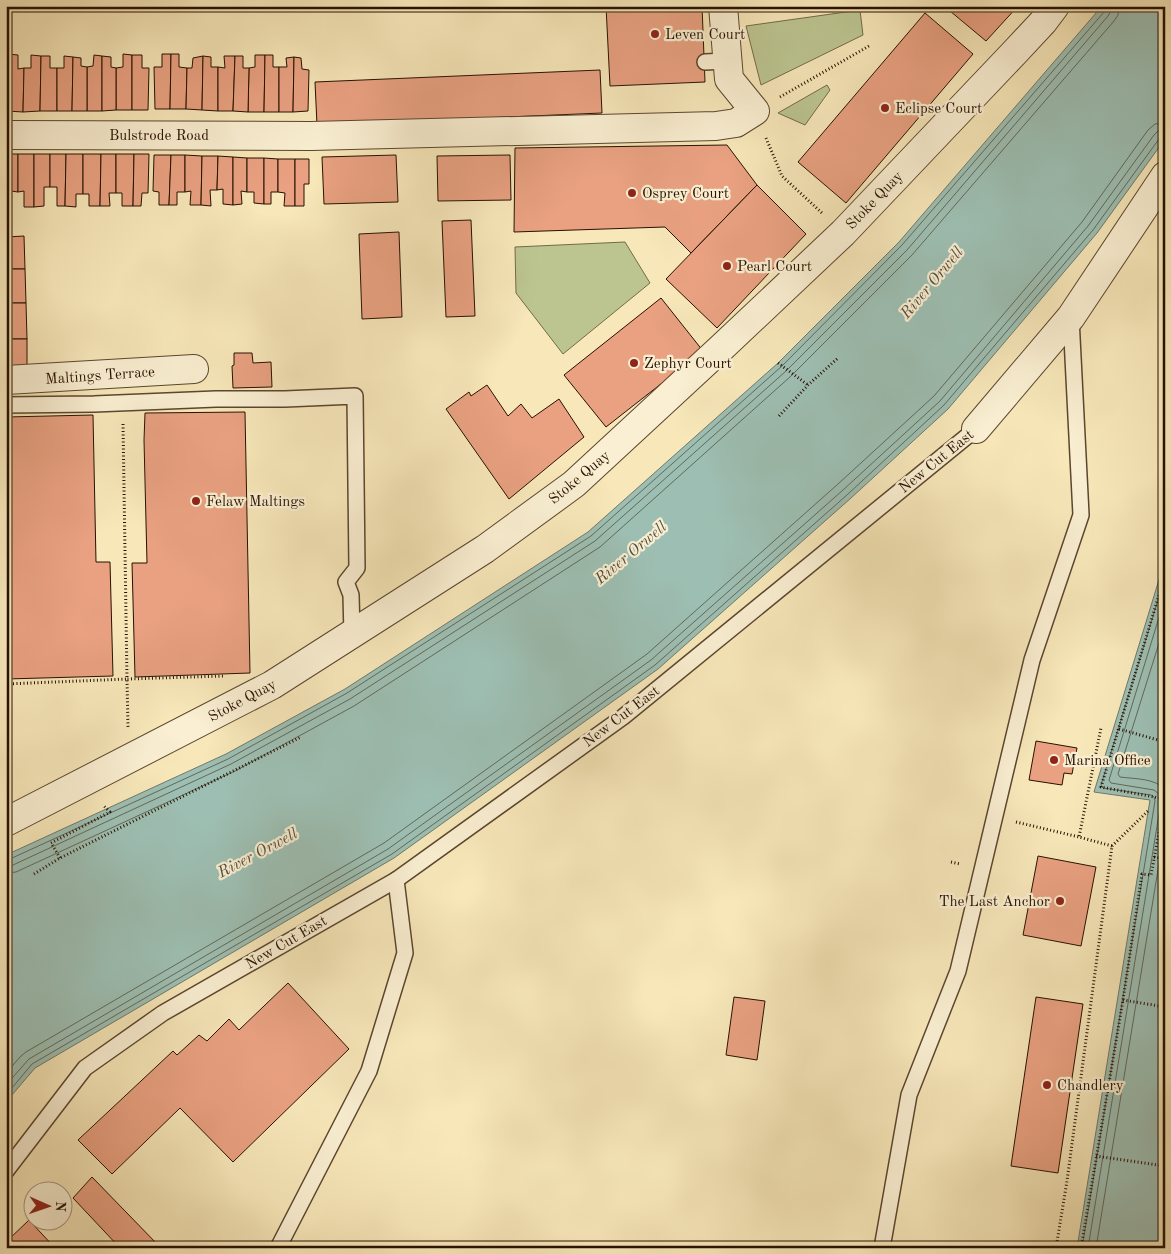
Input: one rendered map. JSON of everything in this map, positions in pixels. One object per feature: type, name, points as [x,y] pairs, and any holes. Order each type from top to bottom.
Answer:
[{"type":"street","points":[[716,126],[723,6]]},
{"type":"street","name":"Stoke Quay","points":[[6,822],[272,685],[485,549],[574,484],[843,233],[1015,52],[1055,6]]},
{"type":"street","points":[[720,67],[755,111]]},
{"type":"street","name":"Bulstrode Road","points":[[6,135],[311,136],[716,126],[736,123],[755,111]]},
{"type":"street","name":"New Cut East","points":[[976,429],[1071,317],[1165,176]]},
{"type":"street","name":"Maltings Terrace","points":[[6,380],[194,369]]},
{"type":"lane","points":[[882,1248],[908,1095],[958,971],[1032,660],[1081,516],[1071,317]]},
{"type":"lane","points":[[6,405],[355,396],[357,568],[346,582],[351,595],[352,634]]},
{"type":"lane","name":"New Cut East","points":[[6,1171],[84,1068],[163,1013],[396,880],[623,717],[976,429]]},
{"type":"lane","points":[[278,1248],[369,1071],[405,953],[396,880]]},
{"type":"path","points":[[843,233],[782,176],[755,111],[869,46]]},
{"type":"path","points":[[780,416],[808,385],[838,358]]},
{"type":"path","points":[[778,363],[808,385]]},
{"type":"path","points":[[123,403],[129,760]]},
{"type":"path","points":[[1081,1248],[1123,1000],[1142,874],[1151,875],[1165,800],[1101,787],[1165,575]]},
{"type":"path","points":[[6,684],[225,676]]},
{"type":"path","points":[[1079,837],[1101,728]]},
{"type":"path","points":[[1119,728],[1165,742]]},
{"type":"path","points":[[34,874],[60,858],[301,737]]},
{"type":"path","points":[[60,858],[51,842],[110,812],[99,800]]},
{"type":"path","points":[[1056,1248],[1112,846],[1149,810]]},
{"type":"path","points":[[995,817],[1112,846]]},
{"type":"path","points":[[1154,857],[1165,859]]},
{"type":"path","points":[[1123,1000],[1165,1007]]},
{"type":"path","points":[[1096,1156],[1165,1166]]},
{"type":"green space","points":[[860,10],[863,35],[761,85],[746,26]]},
{"type":"green space","points":[[827,85],[830,90],[805,125],[778,113]]},
{"type":"green space","points":[[625,242],[650,283],[563,354],[516,293],[515,247]]},
{"type":"water","name":"River Orwell","points":[[1102,6],[1165,6],[1165,139],[1097,233],[948,409],[851,498],[658,669],[394,858],[35,1068],[6,1102],[6,855],[226,754],[345,689],[588,532],[778,363],[899,242]]},
{"type":"water","points":[[1165,560],[1165,1248],[1077,1248],[1150,800],[1094,792]]},
{"type":"building","name":"Leven Court","points":[[606,6],[702,6],[705,82],[610,86]]},
{"type":"building","points":[[740,6],[797,6],[740,11]]},
{"type":"building","points":[[944,6],[1018,6],[986,41]]},
{"type":"building","name":"Eclipse Court","points":[[925,13],[973,54],[846,203],[798,162]]},
{"type":"building","points":[[6,54],[8,54],[7,111],[6,111]]},
{"type":"building","points":[[8,54],[18,55],[18,69],[24,68],[23,112],[7,111]]},
{"type":"building","points":[[123,54],[132,55],[132,110],[116,110],[116,68],[123,67]]},
{"type":"building","points":[[162,54],[171,54],[170,109],[155,109],[154,67],[162,67]]},
{"type":"building","points":[[171,54],[179,54],[179,67],[187,68],[186,109],[170,109]]},
{"type":"building","points":[[31,55],[41,56],[40,111],[23,112],[24,68],[31,68]]},
{"type":"building","points":[[94,55],[102,56],[102,111],[87,111],[87,67],[93,66]]},
{"type":"building","points":[[132,55],[142,55],[142,68],[149,68],[148,110],[132,110]]},
{"type":"building","points":[[255,55],[265,55],[264,112],[248,112],[249,68],[255,67]]},
{"type":"building","points":[[265,55],[273,55],[273,67],[279,67],[279,112],[264,112]]},
{"type":"building","points":[[41,56],[50,56],[50,68],[57,68],[57,111],[40,111]]},
{"type":"building","points":[[64,56],[73,57],[72,111],[57,111],[57,68],[64,68]]},
{"type":"building","points":[[102,56],[111,57],[111,67],[116,68],[116,110],[102,111]]},
{"type":"building","points":[[203,56],[202,110],[186,109],[187,68],[192,68],[193,58]]},
{"type":"building","points":[[203,56],[211,57],[211,67],[218,67],[218,111],[202,110]]},
{"type":"building","points":[[224,56],[235,56],[233,111],[218,111],[218,67],[225,68]]},
{"type":"building","points":[[235,56],[243,56],[243,68],[249,68],[248,112],[233,111]]},
{"type":"building","points":[[73,57],[81,58],[81,66],[87,67],[87,111],[72,111]]},
{"type":"building","points":[[294,57],[293,112],[279,112],[279,67],[287,67],[286,58]]},
{"type":"building","points":[[294,57],[301,58],[302,69],[309,70],[308,111],[293,112]]},
{"type":"building","points":[[600,70],[602,113],[317,125],[315,82]]},
{"type":"building","name":"Osprey Court","points":[[727,145],[757,185],[691,253],[665,227],[514,232],[515,148]]},
{"type":"building","points":[[6,154],[18,154],[18,192],[11,191],[11,208],[6,209]]},
{"type":"building","points":[[18,154],[34,154],[34,207],[24,207],[24,191],[18,192]]},
{"type":"building","points":[[34,154],[50,154],[50,187],[44,187],[44,206],[34,207]]},
{"type":"building","points":[[50,154],[66,154],[65,206],[57,206],[57,187],[50,187]]},
{"type":"building","points":[[66,154],[83,154],[83,194],[76,194],[76,207],[65,206]]},
{"type":"building","points":[[83,154],[101,154],[100,206],[89,206],[89,194],[83,194]]},
{"type":"building","points":[[101,154],[116,154],[116,193],[109,193],[110,206],[100,206]]},
{"type":"building","points":[[116,154],[134,154],[133,206],[122,206],[122,193],[116,193]]},
{"type":"building","points":[[134,154],[149,154],[148,193],[142,193],[141,206],[133,206]]},
{"type":"building","points":[[154,155],[171,155],[169,205],[159,205],[159,192],[153,191]]},
{"type":"building","points":[[171,155],[185,155],[185,192],[177,192],[177,205],[169,205]]},
{"type":"building","points":[[185,155],[202,156],[201,205],[190,205],[191,191],[185,192]]},
{"type":"building","points":[[396,155],[398,202],[324,204],[322,157]]},
{"type":"building","points":[[510,155],[511,200],[438,201],[437,156]]},
{"type":"building","points":[[202,156],[218,156],[217,190],[210,190],[211,206],[201,205]]},
{"type":"building","points":[[218,156],[233,157],[233,205],[223,204],[223,189],[217,190]]},
{"type":"building","points":[[233,157],[247,158],[247,192],[241,191],[242,204],[233,205]]},
{"type":"building","points":[[247,158],[264,158],[264,204],[254,203],[254,192],[247,192]]},
{"type":"building","points":[[264,158],[278,159],[278,192],[271,192],[271,204],[264,204]]},
{"type":"building","points":[[278,159],[295,159],[295,206],[284,206],[285,193],[278,192]]},
{"type":"building","points":[[295,159],[309,159],[309,184],[304,184],[304,206],[295,206]]},
{"type":"building","name":"Pearl Court","points":[[757,185],[806,234],[717,328],[666,279]]},
{"type":"building","points":[[471,220],[475,316],[446,317],[442,221]]},
{"type":"building","points":[[399,232],[402,317],[362,319],[359,234]]},
{"type":"building","points":[[24,236],[25,269],[6,269],[6,237]]},
{"type":"building","points":[[6,269],[25,269],[26,303],[6,303]]},
{"type":"building","name":"Zephyr Court","points":[[661,298],[703,351],[606,427],[564,375]]},
{"type":"building","points":[[6,303],[26,303],[27,339],[6,339]]},
{"type":"building","points":[[6,339],[27,339],[27,373],[6,373]]},
{"type":"building","points":[[234,353],[252,353],[253,363],[271,362],[272,387],[233,388],[232,366],[234,365]]},
{"type":"building","points":[[487,385],[508,416],[521,404],[532,418],[559,399],[584,437],[509,499],[446,409],[469,392],[471,396]]},
{"type":"building","name":"Felaw Maltings","points":[[245,412],[250,673],[135,677],[132,563],[147,563],[145,413]]},
{"type":"building","points":[[93,415],[96,562],[110,562],[113,676],[6,679],[6,417]]},
{"type":"building","name":"Marina Office","points":[[1036,741],[1077,748],[1072,774],[1064,773],[1062,785],[1029,780]]},
{"type":"building","name":"The Last Anchor","points":[[1038,856],[1096,867],[1081,946],[1023,935]]},
{"type":"building","points":[[288,983],[349,1049],[233,1162],[180,1108],[112,1174],[78,1140],[173,1051],[177,1055],[199,1035],[207,1041],[229,1019],[239,1030]]},
{"type":"building","points":[[734,997],[765,1001],[757,1060],[726,1055]]},
{"type":"building","name":"Chandlery","points":[[1036,997],[1083,1004],[1058,1173],[1011,1166]]},
{"type":"building","points":[[92,1177],[159,1246],[156,1248],[120,1248],[73,1198]]},
{"type":"building","points":[[22,1227],[22,1232],[40,1232],[55,1248],[6,1248],[6,1242]]},
{"type":"place","name":"Leven Court","points":[[655,34]]},
{"type":"place","name":"Eclipse Court","points":[[885,108]]},
{"type":"place","name":"Osprey Court","points":[[632,193]]},
{"type":"place","name":"Pearl Court","points":[[727,266]]},
{"type":"place","name":"Zephyr Court","points":[[634,363]]},
{"type":"place","name":"Felaw Maltings","points":[[196,501]]},
{"type":"place","name":"Marina Office","points":[[1054,760]]},
{"type":"place","name":"The Last Anchor","points":[[1060,901]]},
{"type":"place","name":"Chandlery","points":[[1047,1085]]}]
